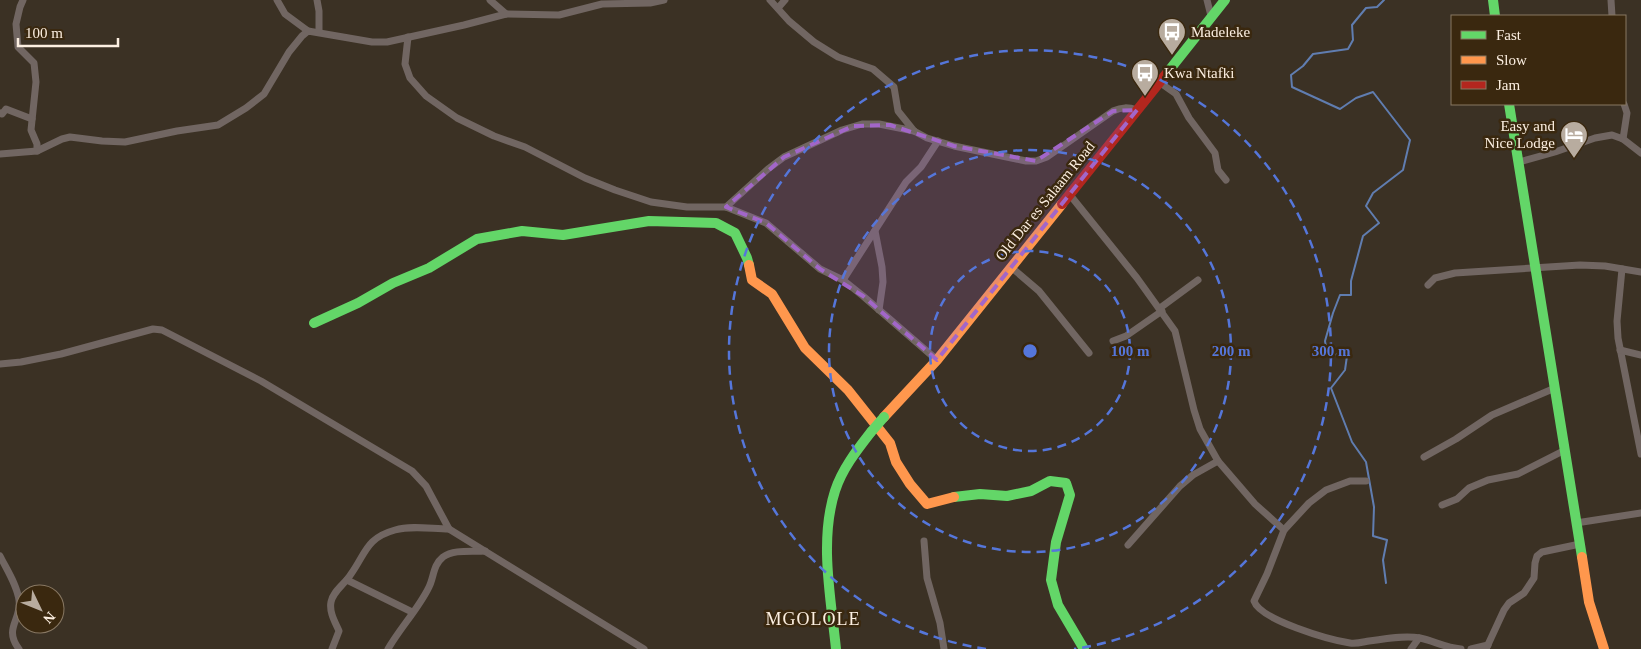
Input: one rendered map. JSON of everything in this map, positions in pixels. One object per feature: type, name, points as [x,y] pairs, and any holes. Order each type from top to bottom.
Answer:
[{"type":"street","points":[[23,0],[16,24],[17,42],[18,48],[34,64],[36,82],[31,130],[37,144],[36,151]]},
{"type":"street","points":[[278,0],[285,14],[308,31],[376,43],[506,14],[559,15],[602,2],[650,2],[664,0]]},
{"type":"street","points":[[316,0],[319,11],[319,32]]},
{"type":"street","points":[[490,0],[506,14]]},
{"type":"street","points":[[770,0],[789,21],[814,42],[838,57],[873,69],[888,82],[894,88],[898,111],[914,131]]},
{"type":"street","points":[[778,8],[785,0]]},
{"type":"street","points":[[1207,0],[1211,16]]},
{"type":"street","name":"Old Dar es Salaam Road","points":[[836,649],[829,564],[830,512],[835,490],[843,474],[871,432],[937,360],[1225,0]]},
{"type":"street","points":[[1493,0],[1495,15]]},
{"type":"street","points":[[1611,0],[1612,15]]},
{"type":"street","points":[[0,154],[36,151],[70,137],[125,142],[218,125],[236,115],[264,94],[289,52],[308,31]]},
{"type":"street","points":[[408,37],[405,64],[410,78],[430,100],[464,122],[525,147],[585,178],[651,202],[687,207],[726,208],[766,223],[820,269],[843,280],[937,360]]},
{"type":"street","points":[[1159,82],[1176,94],[1189,118],[1215,153],[1218,170],[1226,180]]},
{"type":"street","points":[[1509,105],[1589,602],[1604,649]]},
{"type":"street","points":[[1623,139],[1627,113],[1624,105]]},
{"type":"street","points":[[726,208],[784,156],[842,130],[862,124],[879,124],[914,131],[938,141],[1026,161],[1036,161],[1047,157],[1113,110],[1128,107],[1137,110]]},
{"type":"street","points":[[0,113],[2,114],[6,109],[32,119]]},
{"type":"street","points":[[1519,162],[1604,135],[1612,135],[1623,139],[1641,153]]},
{"type":"street","points":[[843,280],[906,182],[921,167],[938,141]]},
{"type":"street","points":[[1070,195],[1088,215],[1161,310],[1174,331],[1178,341],[1187,386],[1200,428],[1218,462],[1255,504],[1284,530]]},
{"type":"street","points":[[314,323],[358,303],[393,283],[429,268],[477,239],[522,231],[563,235],[650,221],[716,223],[735,233],[747,258],[752,280],[772,294],[805,348],[854,398],[890,443],[896,462],[910,484],[927,504],[951,497],[980,494],[1007,496],[1031,491],[1050,481],[1066,484],[1070,495],[1062,519],[1051,571],[1051,586],[1061,614],[1084,649]]},
{"type":"street","points":[[875,231],[883,282],[879,310]]},
{"type":"street","points":[[1428,285],[1435,278],[1455,272],[1580,265],[1641,272]]},
{"type":"street","points":[[1011,267],[1039,292],[1089,353]]},
{"type":"street","points":[[1622,269],[1617,321],[1620,350],[1641,454]]},
{"type":"street","points":[[1113,341],[1126,336],[1198,280]]},
{"type":"street","points":[[0,364],[61,354],[153,328],[162,330],[261,381],[412,471],[426,486],[449,529]]},
{"type":"street","points":[[1620,350],[1641,355]]},
{"type":"street","points":[[1424,457],[1456,439],[1492,415],[1555,388]]},
{"type":"street","points":[[1442,505],[1457,498],[1469,488],[1488,480],[1518,474],[1565,450]]},
{"type":"street","points":[[1128,545],[1180,486],[1193,476],[1218,462]]},
{"type":"street","points":[[1366,481],[1350,481],[1326,490],[1309,503],[1284,530],[1254,601],[1259,609],[1296,628],[1352,643],[1419,638],[1451,648],[1461,649]]},
{"type":"street","points":[[1576,523],[1641,513]]},
{"type":"street","points":[[332,649],[338,631],[332,617],[331,603],[333,596],[352,573],[363,552],[371,542],[396,529],[410,528],[449,529],[644,649]]},
{"type":"street","points":[[924,541],[927,578],[940,623],[944,649]]},
{"type":"street","points":[[1471,649],[1487,647],[1504,610],[1524,593],[1534,578],[1537,556],[1542,552],[1580,544]]},
{"type":"street","points":[[388,649],[429,586],[436,565],[444,556],[453,552],[485,551]]},
{"type":"street","points":[[0,556],[19,598],[12,634],[19,649]]},
{"type":"street","points":[[347,580],[412,612]]},
{"type":"street","points":[[1411,649],[1419,638]]},
{"type":"highlighted area","points":[[1137,110],[989,294],[937,360],[863,296],[820,269],[766,223],[726,207],[784,157],[853,126],[890,125],[954,146],[1036,161],[1113,111]]},
{"type":"waterway","points":[[1384,0],[1377,7],[1366,8],[1352,25],[1353,40],[1348,49],[1313,54],[1303,66],[1291,75],[1292,87],[1340,109],[1356,98],[1373,92],[1410,140],[1403,170],[1373,193],[1366,206],[1379,223],[1363,236],[1351,281],[1351,295],[1340,295],[1325,341],[1327,353],[1347,356],[1345,370],[1331,388],[1352,442],[1366,462],[1374,507],[1373,536],[1387,540],[1383,560],[1386,583]]},
{"type":"traffic: fast","points":[[1167,73],[1225,0]]},
{"type":"traffic: fast","points":[[1493,0],[1495,15]]},
{"type":"traffic: fast","points":[[1509,105],[1582,557]]},
{"type":"traffic: fast","points":[[314,323],[358,303],[393,283],[429,268],[477,239],[522,231],[563,235],[649,221],[716,223],[735,233],[749,265]]},
{"type":"traffic: fast","points":[[871,432],[884,417]]},
{"type":"traffic: fast","points":[[836,649],[829,590],[827,550],[830,510],[835,491],[846,467],[871,432]]},
{"type":"traffic: fast","points":[[954,497],[980,494],[1007,496],[1031,491],[1050,481],[1066,483],[1070,495],[1056,542],[1051,580],[1058,605],[1084,649]]},
{"type":"traffic: slow","points":[[884,417],[937,360],[1062,204]]},
{"type":"traffic: slow","points":[[749,265],[752,280],[772,294],[805,348],[848,390],[890,443],[896,462],[910,484],[927,504],[954,497]]},
{"type":"traffic: slow","points":[[1582,557],[1589,602],[1604,649]]},
{"type":"traffic: jam","points":[[1062,204],[1167,73]]},
{"type":"place","name":"Madeleke","points":[[1172,56]]},
{"type":"place","name":"Kwa Ntafki","points":[[1145,97]]},
{"type":"place","name":"Easy and Nice Lodge","points":[[1574,159]]},
{"type":"district","name":"MGOLOLE","points":[[813,619]]}]
